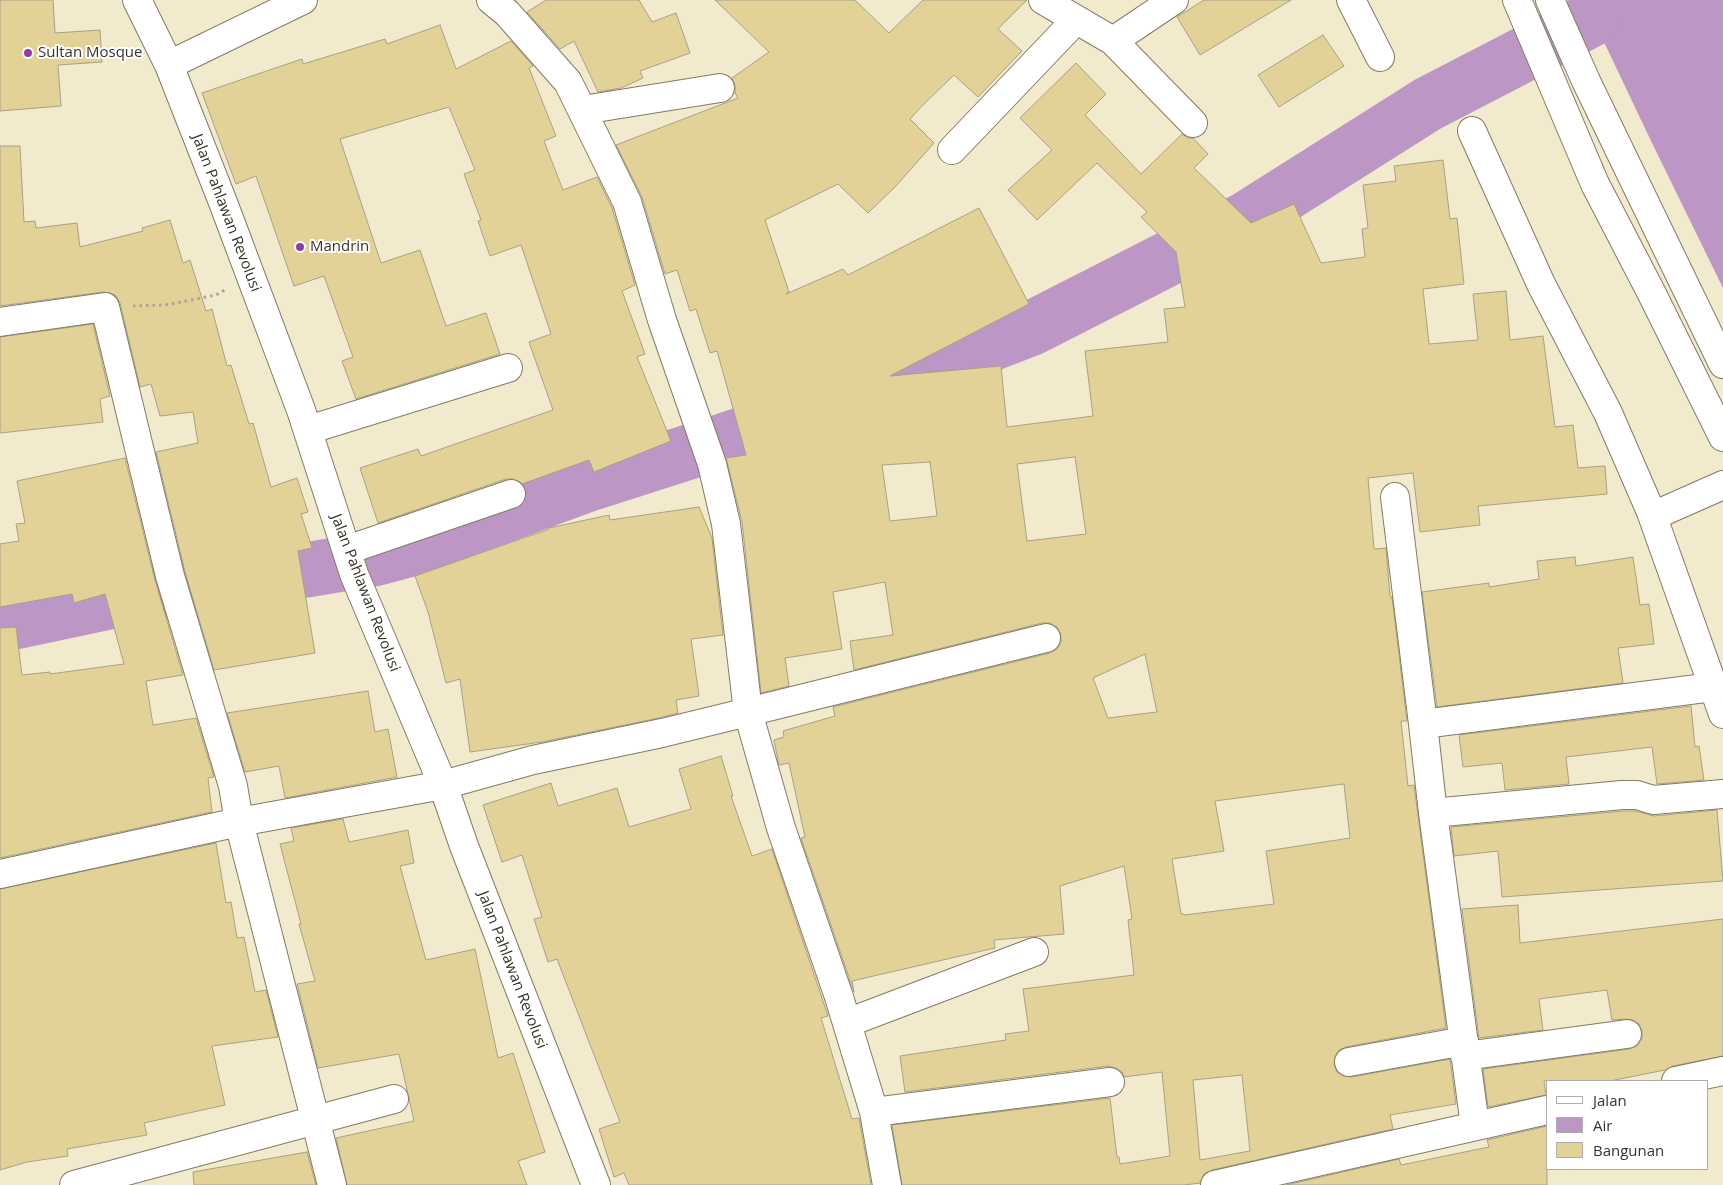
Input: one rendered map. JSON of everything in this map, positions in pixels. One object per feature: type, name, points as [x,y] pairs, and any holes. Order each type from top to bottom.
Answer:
[{"type":"street","name":"Jalan Pahlawan Revolusi","points":[[137,0],[169,65],[250,274],[308,430],[350,560],[442,784],[464,846],[596,1185]]},
{"type":"street","points":[[169,65],[303,0]]},
{"type":"street","points":[[491,0],[513,20],[568,82],[626,202],[662,320],[712,464],[726,524],[748,712],[781,828],[847,1023],[874,1112],[886,1185]]},
{"type":"street","points":[[1043,0],[1112,41],[1194,123]]},
{"type":"street","points":[[1112,41],[1174,0]]},
{"type":"street","points":[[1351,0],[1380,57]]},
{"type":"street","points":[[1550,0],[1586,81],[1723,364]]},
{"type":"street","points":[[1518,1],[1596,184],[1652,292],[1723,437]]},
{"type":"street","points":[[952,150],[1076,20]]},
{"type":"street","points":[[583,110],[720,88]]},
{"type":"street","points":[[1472,130],[1541,284],[1608,413],[1653,516],[1723,714]]},
{"type":"street","points":[[0,322],[105,306],[175,588],[233,786],[239,822],[332,1185]]},
{"type":"street","points":[[308,430],[508,368]]},
{"type":"street","points":[[1653,516],[1723,485]]},
{"type":"street","points":[[350,560],[511,494]]},
{"type":"street","points":[[1395,497],[1433,813],[1475,1126]]},
{"type":"street","points":[[0,874],[239,822],[442,784],[532,760],[662,733],[1046,638]]},
{"type":"street","points":[[1423,724],[1713,687]]},
{"type":"street","points":[[1433,813],[1622,795],[1637,795],[1654,800],[1723,794]]},
{"type":"street","points":[[847,1023],[1034,952]]},
{"type":"street","points":[[1349,1062],[1464,1048],[1627,1034]]},
{"type":"street","points":[[1681,1080],[1723,1071]]},
{"type":"street","points":[[874,1112],[1110,1082]]},
{"type":"street","points":[[74,1185],[394,1100]]},
{"type":"street","points":[[1215,1185],[1546,1110]]},
{"type":"path","points":[[105,306],[165,305],[216,295],[250,274]]},
{"type":"water","points":[[1584,0],[1723,0],[1723,288],[1652,143]]},
{"type":"building","name":"Sultan Mosque","points":[[0,0],[53,0],[55,33],[100,30],[102,62],[58,65],[61,106],[0,111]]},
{"type":"building","points":[[546,0],[639,0],[652,22],[676,13],[690,53],[640,71],[643,78],[621,88],[598,92],[574,41],[560,49],[527,12]]},
{"type":"building","points":[[715,0],[855,0],[889,33],[923,0],[1027,0],[998,29],[1022,51],[978,97],[954,75],[924,104],[910,119],[934,143],[895,187],[868,213],[838,184],[765,220],[789,292],[786,294],[843,269],[848,275],[979,208],[1029,304],[890,376],[1001,366],[1007,427],[1093,416],[1085,351],[1168,342],[1164,309],[1185,307],[1176,252],[1141,217],[1147,212],[1097,163],[1037,220],[1008,190],[1052,150],[1020,118],[1076,63],[1106,94],[1085,115],[1141,174],[1182,134],[1188,138],[1193,138],[1208,154],[1194,168],[1251,223],[1294,204],[1321,263],[1365,257],[1362,229],[1368,228],[1363,185],[1396,181],[1394,166],[1443,160],[1450,219],[1457,218],[1464,284],[1423,289],[1429,344],[1478,340],[1473,294],[1506,291],[1510,340],[1543,336],[1555,427],[1573,425],[1578,468],[1605,466],[1607,494],[1478,506],[1480,525],[1420,532],[1413,473],[1368,478],[1374,549],[1386,548],[1390,597],[1392,597],[1407,721],[1401,721],[1408,786],[1414,785],[1446,1028],[1346,1047],[1339,1050],[1335,1056],[1334,1064],[1337,1072],[1343,1076],[1351,1077],[1450,1059],[1456,1104],[1390,1115],[1393,1129],[1212,1170],[1204,1174],[1200,1183],[1184,1185],[902,1185],[892,1125],[1110,1098],[1117,1157],[1119,1157],[1120,1164],[1170,1156],[1162,1072],[1124,1077],[1122,1072],[1108,1066],[905,1092],[900,1056],[1006,1040],[1005,1034],[1029,1031],[1023,989],[1134,975],[1128,920],[1132,919],[1124,866],[1060,886],[1064,934],[994,940],[995,948],[852,981],[854,992],[801,838],[805,837],[789,763],[779,765],[774,740],[784,737],[783,731],[835,716],[833,707],[1050,653],[1057,649],[1061,643],[1061,635],[1057,627],[1050,623],[1042,623],[854,670],[850,641],[893,635],[885,582],[833,592],[842,649],[785,658],[789,686],[761,693],[742,522],[726,458],[746,455],[717,351],[710,353],[696,309],[690,311],[677,270],[665,274],[642,197],[616,145],[738,98],[732,78],[769,52]],"holes":[[[1075,457],[1086,534],[1027,541],[1017,464]],[[930,462],[937,516],[890,521],[882,465]],[[1145,654],[1157,712],[1108,718],[1093,678]],[[1344,784],[1350,838],[1266,851],[1274,904],[1181,914],[1172,859],[1224,851],[1215,801]],[[1242,1075],[1250,1151],[1200,1160],[1193,1080]]]},
{"type":"building","points":[[1204,0],[1291,0],[1200,55],[1177,17]]},
{"type":"building","points":[[440,25],[456,69],[511,41],[533,66],[529,68],[556,136],[544,141],[563,190],[597,177],[612,208],[635,285],[622,291],[645,354],[637,357],[671,441],[594,472],[589,460],[522,484],[514,479],[506,479],[378,523],[360,468],[418,449],[421,456],[553,410],[529,342],[551,334],[521,245],[490,256],[478,221],[481,220],[464,174],[475,170],[449,107],[340,139],[381,263],[420,250],[446,326],[486,313],[500,354],[356,399],[342,361],[353,357],[324,276],[294,286],[256,176],[236,184],[202,93],[302,59],[303,64],[385,39],[387,44]]},
{"type":"building","points":[[1323,35],[1344,66],[1279,107],[1258,75]]},
{"type":"building","points":[[0,146],[20,146],[24,222],[35,221],[36,228],[77,223],[80,247],[143,231],[142,228],[170,220],[183,263],[190,260],[206,311],[212,309],[227,366],[231,365],[249,424],[253,423],[271,487],[297,478],[308,512],[301,514],[312,548],[298,551],[315,653],[214,670],[185,572],[156,452],[198,443],[193,412],[160,416],[151,384],[140,387],[120,303],[116,296],[111,293],[103,292],[0,306]]},
{"type":"building","points":[[93,324],[110,396],[100,399],[103,422],[0,433],[0,337]]},
{"type":"building","points":[[125,458],[155,580],[183,675],[146,681],[153,725],[196,718],[214,777],[208,778],[212,812],[0,858],[0,628],[16,627],[22,675],[50,672],[50,674],[124,664],[105,594],[74,603],[72,594],[0,607],[0,544],[19,541],[16,524],[25,523],[17,481]]},
{"type":"building","points":[[699,507],[712,538],[723,635],[691,639],[699,696],[676,700],[678,713],[659,718],[542,742],[470,752],[460,679],[446,683],[428,612],[415,576],[549,528],[609,515],[610,520]]},
{"type":"building","points":[[1575,557],[1576,566],[1633,557],[1640,605],[1649,604],[1654,644],[1618,648],[1623,683],[1437,707],[1422,592],[1489,583],[1489,587],[1539,579],[1537,561]]},
{"type":"building","points":[[368,691],[375,732],[388,729],[397,777],[285,798],[279,766],[245,772],[227,713]]},
{"type":"building","points":[[1691,706],[1695,747],[1699,746],[1704,780],[1657,784],[1652,747],[1566,757],[1569,784],[1505,790],[1502,763],[1463,767],[1459,735]]},
{"type":"building","points":[[721,756],[733,796],[731,796],[752,856],[772,849],[828,1016],[821,1018],[852,1119],[859,1118],[871,1185],[629,1185],[624,1173],[614,1177],[599,1129],[620,1122],[557,959],[548,962],[534,919],[542,917],[522,855],[502,862],[483,805],[551,783],[558,806],[617,788],[629,827],[691,809],[679,769]]},
{"type":"building","points":[[1717,810],[1723,881],[1502,897],[1498,851],[1454,856],[1451,827],[1623,811],[1635,811],[1654,816]]},
{"type":"building","points":[[343,819],[349,842],[408,830],[414,863],[400,866],[426,960],[475,949],[498,1058],[513,1053],[545,1152],[518,1161],[527,1185],[347,1185],[336,1138],[414,1121],[399,1054],[318,1068],[297,984],[315,981],[280,844],[294,841],[291,828]]},
{"type":"building","points":[[216,843],[226,903],[231,902],[237,938],[244,937],[255,992],[266,990],[278,1037],[212,1046],[225,1105],[144,1123],[147,1135],[67,1149],[68,1156],[27,1162],[0,1170],[0,889]]},
{"type":"building","points":[[1518,905],[1520,943],[1723,919],[1723,1056],[1615,1080],[1546,1080],[1544,1081],[1546,1095],[1488,1107],[1483,1069],[1629,1049],[1637,1046],[1642,1039],[1642,1031],[1639,1024],[1633,1020],[1612,1020],[1607,990],[1539,999],[1543,1030],[1479,1038],[1462,909]]},
{"type":"building","points":[[1546,1126],[1547,1185],[1286,1185],[1399,1159],[1401,1165],[1489,1147],[1487,1140]]},
{"type":"building","points":[[307,1152],[316,1185],[194,1185],[193,1172]]},
{"type":"waterway","points":[[0,625],[203,582],[306,570],[378,558],[415,548],[589,484],[869,391],[1032,328],[1246,219],[1428,104],[1592,19]]},
{"type":"place","name":"Sultan Mosque","points":[[28,53]]},
{"type":"place","name":"Mandrin","points":[[300,247]]}]
